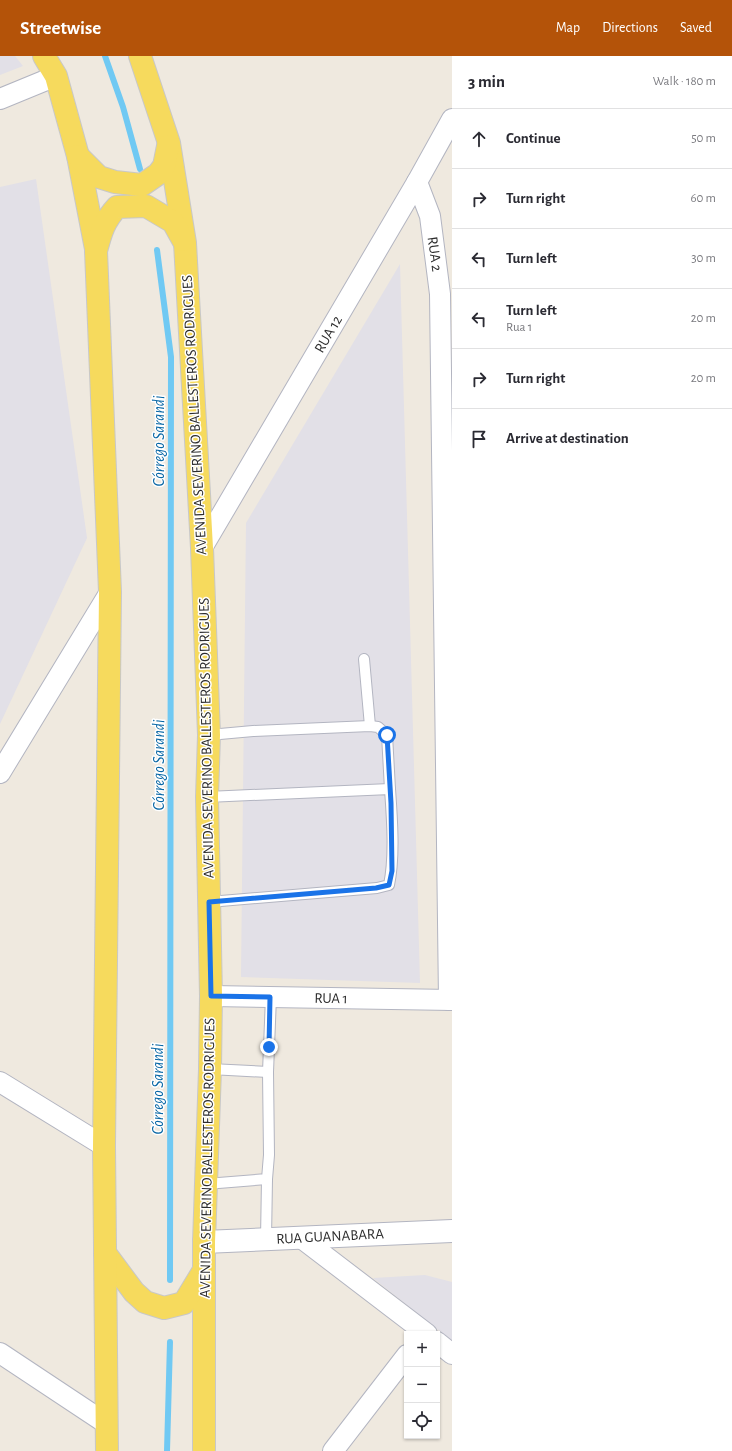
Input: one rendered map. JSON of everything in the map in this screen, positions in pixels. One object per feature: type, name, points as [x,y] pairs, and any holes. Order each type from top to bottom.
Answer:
[{"type":"main road","points":[[44,56],[56,76],[78,156],[96,251],[110,592],[104,1146],[107,1451]]},
{"type":"main road","name":"AVENIDA SEVERINO BALLESTEROS RODRIGUES","points":[[140,56],[169,143],[185,243],[202,548],[209,735],[207,797],[211,996],[204,1242],[204,1451]]},
{"type":"main road","points":[[78,156],[99,177],[114,182],[142,185],[158,174],[164,166],[169,143]]},
{"type":"main road","points":[[96,251],[101,232],[107,218],[117,207],[146,206],[173,222],[185,243]]},
{"type":"main road","points":[[105,1253],[134,1292],[145,1302],[164,1308],[184,1303],[204,1270]]},
{"type":"street","points":[[0,99],[56,76]]},
{"type":"street","name":"RUA 12","points":[[202,548],[417,182],[452,119]]},
{"type":"street","name":"RUA 2","points":[[417,182],[430,216],[440,294],[451,1000]]},
{"type":"street","points":[[0,773],[110,592]]},
{"type":"street","name":"RUA 1","points":[[211,996],[451,1000]]},
{"type":"street","points":[[0,1082],[104,1146]]},
{"type":"street","points":[[424,1232],[452,1231]]},
{"type":"street","name":"RUA GUANABARA","points":[[204,1242],[424,1232],[452,1244]]},
{"type":"street","points":[[300,1237],[422,1331]]},
{"type":"street","points":[[440,1345],[452,1354]]},
{"type":"street","points":[[0,1353],[107,1424]]},
{"type":"street","points":[[333,1451],[404,1359]]},
{"type":"lane","points":[[364,659],[370,726]]},
{"type":"lane","points":[[209,735],[370,726],[378,728],[387,735],[392,871],[389,885],[376,888],[209,902]]},
{"type":"lane","points":[[207,797],[390,789]]},
{"type":"lane","points":[[266,1239],[270,997]]},
{"type":"lane","points":[[210,1069],[268,1072]]},
{"type":"lane","points":[[206,1184],[267,1180]]},
{"type":"shaded area","points":[[0,56],[15,56],[23,66],[0,75]]},
{"type":"shaded area","points":[[36,179],[87,538],[0,724],[0,187]]},
{"type":"shaded area","points":[[400,264],[420,983],[241,977],[246,523]]},
{"type":"shaded area","points":[[425,1275],[452,1282],[452,1341],[440,1331],[373,1278]]},
{"type":"waterway","name":"Córrego Sarandi","points":[[105,56],[123,107],[140,169]]},
{"type":"waterway","name":"Córrego Sarandi","points":[[157,250],[171,357],[170,1280]]},
{"type":"waterway","name":"Córrego Sarandi","points":[[167,1451],[170,1342]]},
{"type":"route","points":[[269,1047],[270,997],[211,996],[209,902],[376,888],[389,885],[392,871],[391,803],[387,735]]}]
